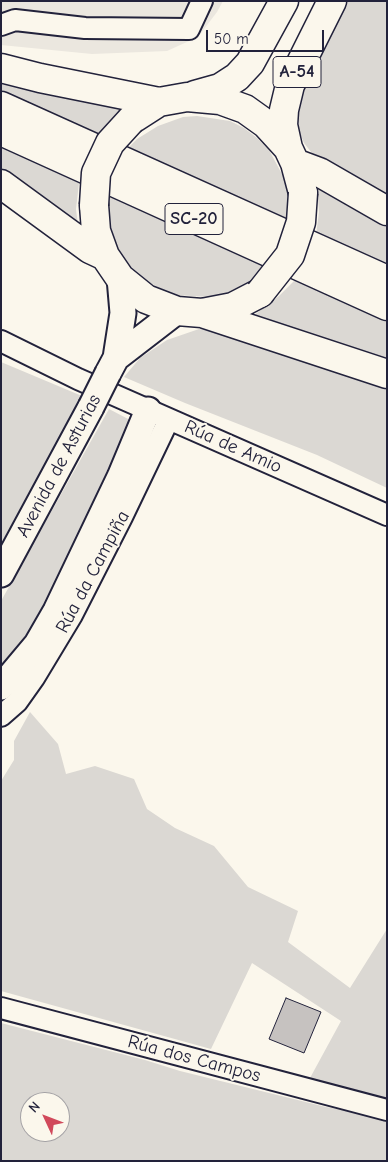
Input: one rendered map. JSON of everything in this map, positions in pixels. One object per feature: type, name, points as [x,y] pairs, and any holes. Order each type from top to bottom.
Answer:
[{"type":"highway","name":"A-54","points":[[187,97],[220,88],[237,77],[250,63],[284,1]]},
{"type":"highway","name":"A-54","points":[[292,156],[283,125],[284,110],[290,86],[332,1]]},
{"type":"highway","points":[[1,68],[40,78],[159,102],[187,97],[220,100],[245,109],[266,124],[292,156],[387,211]]},
{"type":"highway","points":[[113,267],[96,231],[94,205],[96,173],[110,143],[131,120],[159,102]]},
{"type":"highway","name":"SC-20","points":[[1,106],[387,280]]},
{"type":"highway","name":"SC-20","points":[[1,131],[387,306]]},
{"type":"highway","points":[[190,312],[232,307],[260,293],[290,255],[301,222],[303,193],[292,156]]},
{"type":"highway","points":[[1,184],[113,267],[146,299],[387,374]]},
{"type":"main road","points":[[112,366],[123,313],[113,267]]},
{"type":"main road","points":[[112,366],[190,312]]},
{"type":"main road","name":"Avenida de Asturias","points":[[1,574],[112,366]]},
{"type":"main road","points":[[1,687],[37,644],[56,610],[120,477],[159,414]]},
{"type":"street","points":[[1,25],[15,20],[85,28],[189,29],[202,1]]},
{"type":"street","name":"Rúa de Amio","points":[[1,341],[78,379],[387,515]]},
{"type":"street","name":"Rúa de Amio","points":[[1,347],[22,350]]},
{"type":"street","name":"Rúa de Amio","points":[[1,354],[78,379]]},
{"type":"street","name":"Rúa da Campiña","points":[[1,716],[17,702],[34,678],[72,615],[122,517],[159,414]]},
{"type":"street","name":"Rúa dos Campos","points":[[1,1008],[387,1110]]},
{"type":"shaded area","points":[[1,1],[223,1],[198,37],[167,51],[92,54],[1,45]]},
{"type":"shaded area","points":[[348,1],[387,1],[387,201],[315,157],[304,143],[296,118],[301,89]]},
{"type":"shaded area","points":[[1,74],[129,105],[98,139],[1,93]]},
{"type":"shaded area","points":[[197,116],[230,121],[244,128],[269,150],[283,176],[288,192],[287,225],[126,150],[137,139],[158,126],[183,117]]},
{"type":"shaded area","points":[[1,146],[79,183],[76,209],[78,225],[1,172]]},
{"type":"shaded area","points":[[317,186],[387,227],[387,269],[316,235],[319,212]]},
{"type":"shaded area","points":[[106,190],[266,267],[250,282],[229,294],[209,297],[175,295],[159,288],[129,267],[114,243],[106,212]]},
{"type":"shaded area","points":[[296,279],[387,322],[387,359],[253,316],[279,296]]},
{"type":"shaded area","points":[[199,329],[224,332],[387,390],[387,488],[317,455],[124,377],[140,358],[167,340]]},
{"type":"shaded area","points":[[1,362],[82,396],[1,544]]},
{"type":"shaded area","points":[[109,409],[132,421],[51,603],[1,674],[1,601]]},
{"type":"shaded area","points":[[30,712],[58,744],[66,774],[95,766],[134,779],[147,809],[175,828],[214,846],[248,887],[298,911],[288,942],[350,988],[387,929],[387,1098],[310,1078],[341,1021],[252,963],[211,1049],[1,991],[1,781],[14,760],[14,741]]},
{"type":"shaded area","points":[[1,1023],[145,1060],[180,1071],[326,1107],[387,1118],[387,1161],[1,1161]]},
{"type":"building","points":[[286,998],[321,1012],[304,1053],[269,1039]]}]
